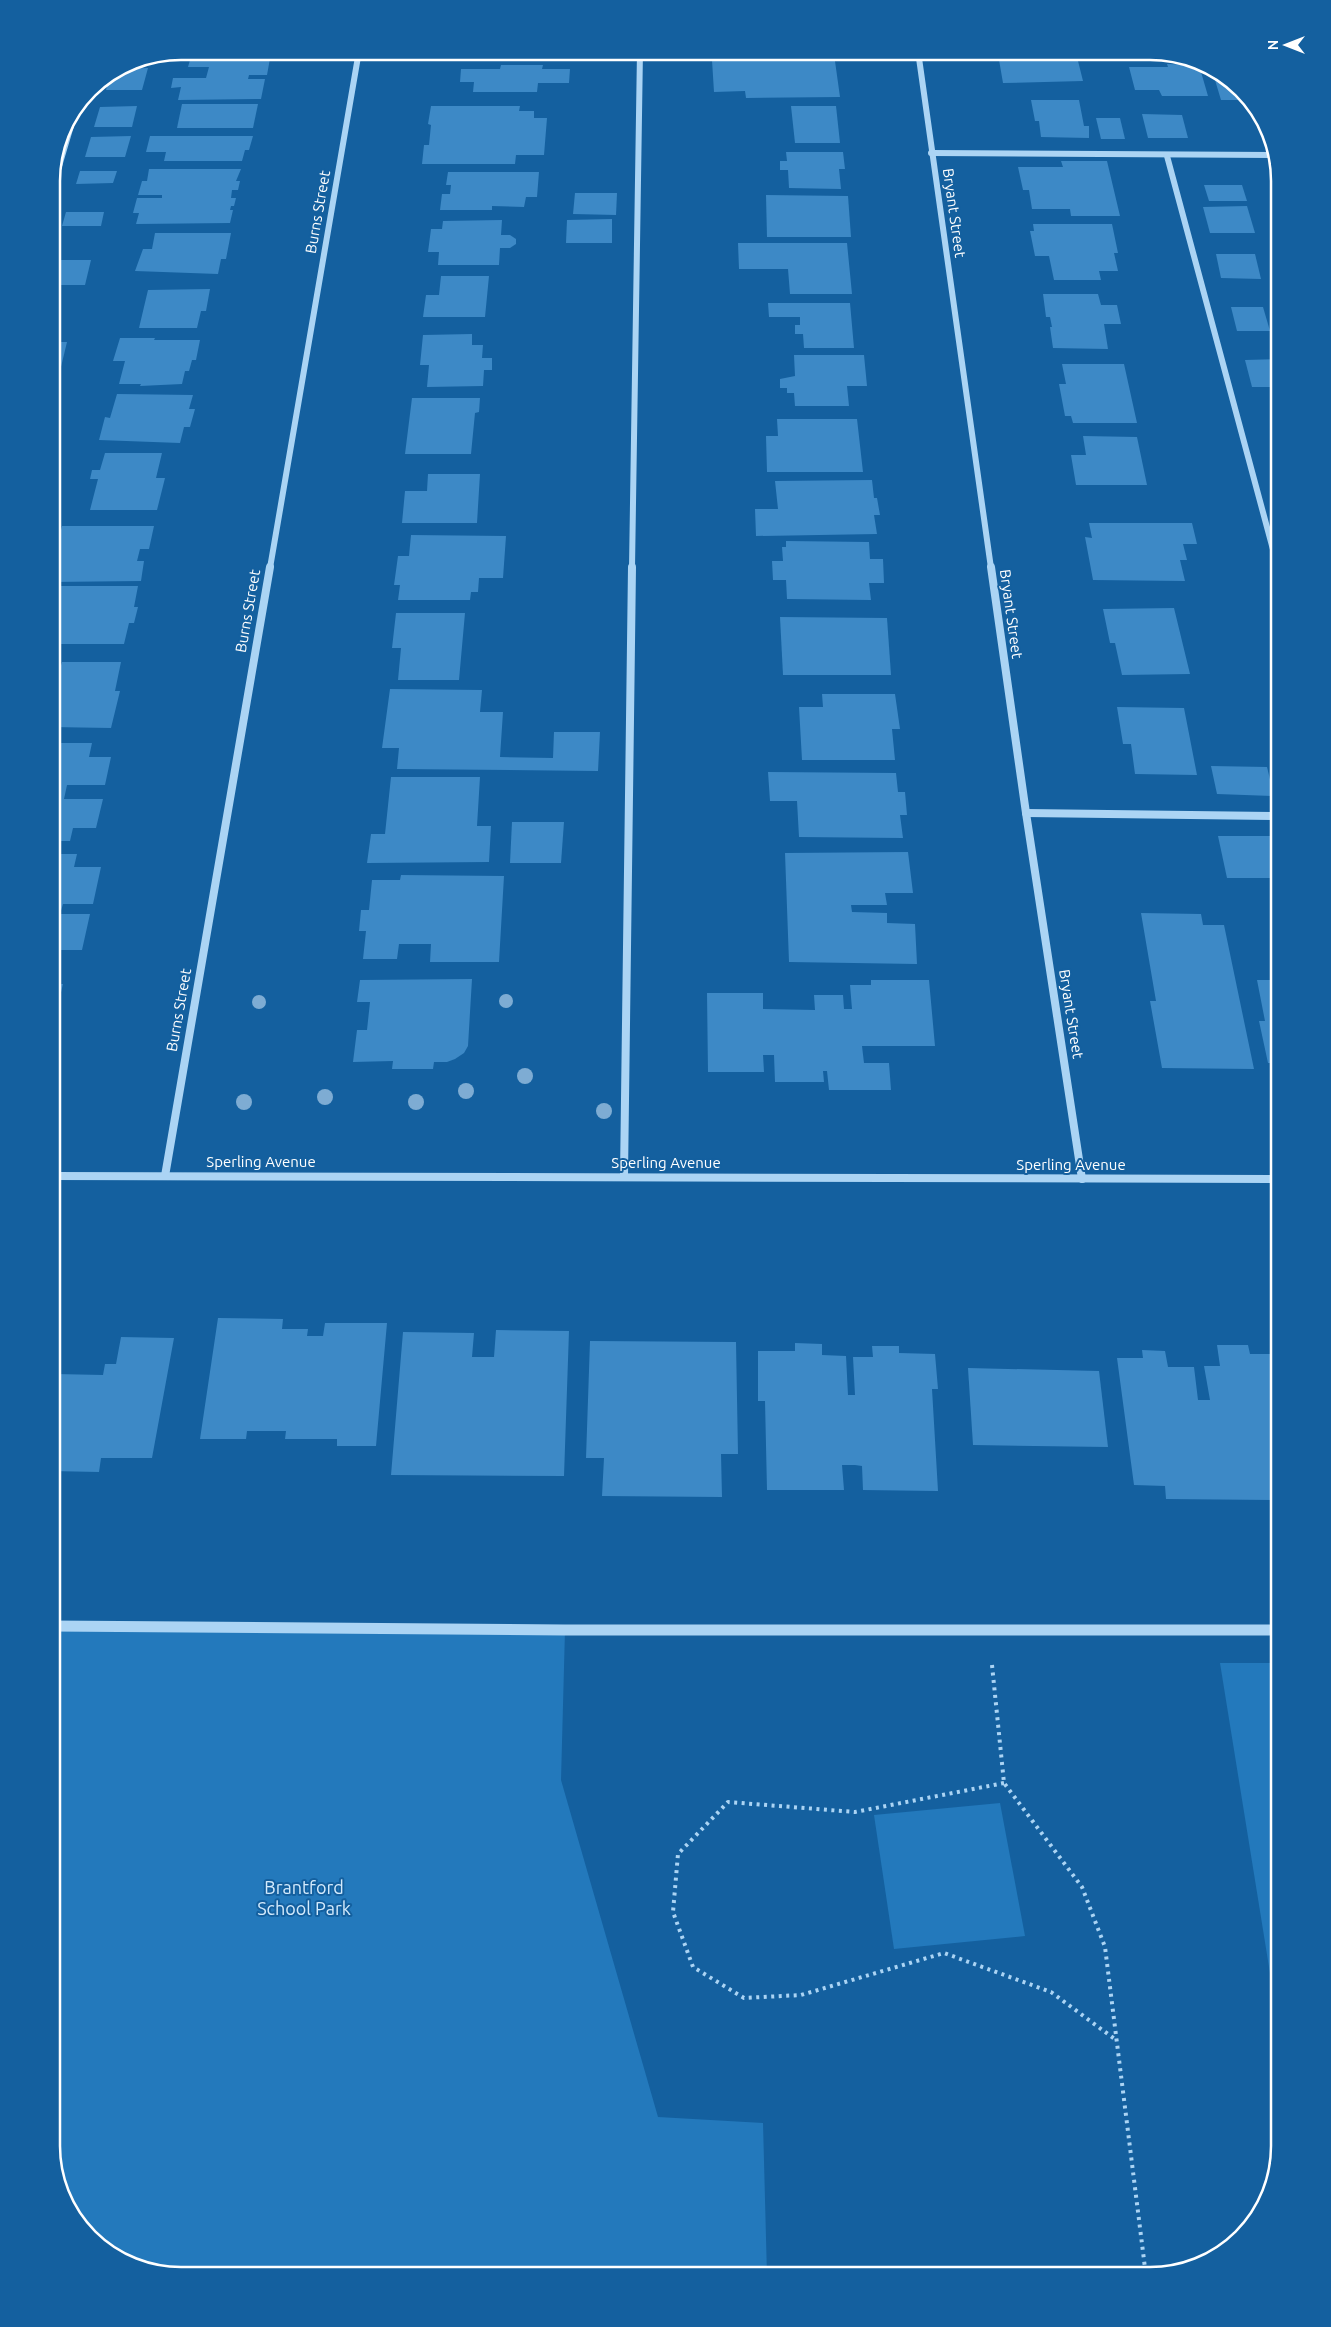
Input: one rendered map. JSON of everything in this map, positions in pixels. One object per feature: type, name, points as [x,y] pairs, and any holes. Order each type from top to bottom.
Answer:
[{"type":"street","name":"Burns Street","points":[[165,1176],[357,60]]},
{"type":"street","points":[[624,1176],[623,1126],[640,60]]},
{"type":"street","name":"Bryant Street","points":[[919,60],[1026,813],[1082,1179]]},
{"type":"street","points":[[932,152],[1167,156],[1268,155]]},
{"type":"street","points":[[1167,156],[1271,541]]},
{"type":"street","points":[[1026,813],[1271,816]]},
{"type":"street","name":"Sperling Avenue","points":[[60,1176],[1271,1179]]},
{"type":"street","points":[[60,1626],[565,1630],[1271,1630]]},
{"type":"path","points":[[989,1629],[1004,1783],[1082,1888],[1104,1947],[1145,2267]]},
{"type":"path","points":[[1004,1783],[854,1812],[728,1802],[678,1854],[673,1912],[693,1967],[744,1998],[801,1995],[944,1953],[1052,1992],[1116,2040]]},
{"type":"green space","name":"Brantford School Park","points":[[60,1626],[565,1630],[561,1780],[658,2117],[763,2123],[767,2267],[173,2267],[142,2261],[114,2247],[90,2226],[80,2213],[66,2185],[60,2154]]},
{"type":"green space","points":[[1220,1663],[1271,1663],[1271,1979]]},
{"type":"green space","points":[[1000,1803],[1025,1936],[894,1949],[874,1815]]},
{"type":"building","points":[[190,60],[270,60],[267,75],[249,75],[248,79],[265,79],[261,99],[178,100],[181,87],[171,88],[173,78],[206,78],[209,67],[188,67]]},
{"type":"building","points":[[712,60],[835,60],[840,97],[746,98],[745,91],[714,92]]},
{"type":"building","points":[[999,60],[1078,60],[1083,81],[1003,83]]},
{"type":"building","points":[[1167,64],[1183,65],[1201,71],[1208,96],[1162,96],[1159,90],[1135,90],[1129,67],[1168,67]]},
{"type":"building","points":[[501,65],[543,65],[542,69],[570,69],[569,83],[538,83],[537,92],[473,92],[474,82],[460,82],[461,69],[500,69]]},
{"type":"building","points":[[136,68],[148,68],[142,90],[106,90],[107,85],[114,80]]},
{"type":"building","points":[[1215,79],[1240,100],[1221,100]]},
{"type":"building","points":[[1031,100],[1079,100],[1084,126],[1089,126],[1089,138],[1041,137],[1039,121],[1035,121]]},
{"type":"building","points":[[182,104],[258,104],[253,128],[177,128]]},
{"type":"building","points":[[137,106],[132,127],[94,127],[100,107]]},
{"type":"building","points":[[431,106],[520,106],[519,111],[534,111],[534,118],[547,118],[544,155],[516,155],[515,164],[422,164],[424,145],[429,145],[431,125],[428,124]]},
{"type":"building","points":[[791,106],[836,106],[840,143],[795,143]]},
{"type":"building","points":[[1142,114],[1182,115],[1188,138],[1148,138]]},
{"type":"building","points":[[1096,118],[1120,118],[1125,139],[1101,139]]},
{"type":"building","points":[[131,136],[125,157],[85,157],[91,137]]},
{"type":"building","points":[[150,136],[253,136],[249,150],[245,150],[242,161],[164,161],[166,152],[146,152]]},
{"type":"building","points":[[786,152],[843,152],[845,169],[839,169],[841,189],[789,188],[788,170],[780,170],[780,161],[787,161]]},
{"type":"building","points":[[1061,161],[1107,161],[1120,216],[1071,216],[1070,209],[1032,209],[1029,190],[1023,190],[1018,167],[1063,167]]},
{"type":"building","points":[[149,169],[241,169],[236,181],[240,181],[238,190],[232,190],[231,198],[236,198],[234,206],[231,206],[230,210],[233,210],[230,223],[136,224],[139,213],[133,213],[137,198],[162,198],[162,195],[138,195],[142,181],[147,181]]},
{"type":"building","points":[[80,171],[117,171],[113,183],[76,184]]},
{"type":"building","points":[[448,172],[539,172],[537,197],[526,197],[524,207],[492,206],[492,210],[440,210],[442,194],[450,194],[451,185],[446,185]]},
{"type":"building","points":[[1204,185],[1242,185],[1247,201],[1209,201]]},
{"type":"building","points":[[575,193],[617,193],[616,215],[573,214]]},
{"type":"building","points":[[766,195],[848,196],[851,237],[767,237]]},
{"type":"building","points":[[1247,206],[1255,233],[1210,233],[1203,207]]},
{"type":"building","points":[[66,212],[104,212],[101,226],[62,226]]},
{"type":"building","points":[[612,219],[612,243],[566,243],[567,220]]},
{"type":"building","points":[[502,220],[501,235],[510,235],[516,239],[516,244],[510,248],[500,248],[499,265],[438,265],[439,252],[428,252],[431,229],[442,229],[443,221]]},
{"type":"building","points":[[1033,224],[1112,224],[1118,253],[1114,253],[1118,271],[1099,271],[1101,280],[1054,280],[1049,256],[1035,256],[1030,231],[1034,231]]},
{"type":"building","points":[[155,233],[231,233],[226,259],[221,259],[218,274],[135,271],[143,249],[152,249]]},
{"type":"building","points":[[738,243],[847,243],[852,294],[790,294],[788,269],[739,269]]},
{"type":"building","points":[[1216,254],[1255,254],[1261,279],[1221,278]]},
{"type":"building","points":[[60,260],[91,260],[85,285],[60,285]]},
{"type":"building","points":[[441,276],[489,276],[485,317],[423,317],[426,295],[439,295]]},
{"type":"building","points":[[210,289],[206,311],[201,311],[197,328],[139,328],[148,290]]},
{"type":"building","points":[[1043,294],[1098,294],[1101,305],[1117,305],[1121,324],[1104,324],[1108,349],[1053,348],[1050,327],[1052,327],[1050,317],[1046,317]]},
{"type":"building","points":[[768,303],[850,303],[854,348],[804,348],[803,334],[795,334],[795,325],[800,325],[800,317],[769,317]]},
{"type":"building","points":[[1231,307],[1263,307],[1270,331],[1237,331]]},
{"type":"building","points":[[472,334],[472,345],[483,345],[482,358],[492,358],[492,370],[484,370],[483,386],[427,387],[429,365],[420,365],[423,335]]},
{"type":"building","points":[[120,338],[200,340],[196,360],[192,360],[189,371],[185,371],[182,384],[140,386],[141,384],[119,384],[125,361],[113,361]]},
{"type":"building","points":[[60,342],[67,342],[60,371]]},
{"type":"building","points":[[794,355],[864,355],[867,386],[847,386],[849,406],[795,406],[794,393],[787,393],[787,388],[780,388],[780,379],[795,376]]},
{"type":"building","points":[[1271,359],[1271,387],[1252,387],[1245,360]]},
{"type":"building","points":[[1062,364],[1124,364],[1137,423],[1073,423],[1071,416],[1065,416],[1059,384],[1066,384]]},
{"type":"building","points":[[117,394],[193,395],[189,409],[195,409],[190,427],[184,427],[180,443],[99,440],[105,417],[110,418]]},
{"type":"building","points":[[412,398],[480,398],[479,412],[475,413],[471,454],[405,454]]},
{"type":"building","points":[[777,419],[857,419],[863,472],[767,472],[766,436],[778,436]]},
{"type":"building","points":[[1083,436],[1137,437],[1147,485],[1076,485],[1071,455],[1086,455]]},
{"type":"building","points":[[105,453],[162,453],[156,478],[165,478],[157,510],[90,510],[98,479],[90,479],[92,470],[100,470]]},
{"type":"building","points":[[428,474],[480,474],[477,523],[402,523],[405,491],[427,491]]},
{"type":"building","points":[[872,480],[874,498],[877,498],[880,515],[874,515],[877,534],[756,536],[755,509],[778,509],[775,481]]},
{"type":"building","points":[[1089,523],[1192,523],[1197,544],[1183,544],[1187,560],[1180,560],[1185,581],[1093,580],[1085,537],[1092,538]]},
{"type":"building","points":[[62,526],[154,526],[149,549],[140,549],[137,561],[144,561],[141,581],[60,582],[60,534]]},
{"type":"building","points":[[411,535],[506,536],[503,578],[479,578],[478,592],[471,592],[470,600],[398,600],[400,585],[394,585],[398,556],[409,556]]},
{"type":"building","points":[[786,541],[869,542],[870,559],[883,559],[884,583],[869,583],[871,600],[787,599],[786,580],[773,580],[772,561],[783,561],[782,547],[786,547]]},
{"type":"building","points":[[60,586],[138,586],[134,607],[138,607],[134,623],[129,623],[124,644],[60,644]]},
{"type":"building","points":[[1174,608],[1190,674],[1122,675],[1115,643],[1110,643],[1103,609]]},
{"type":"building","points":[[396,613],[465,613],[459,680],[398,680],[401,648],[392,648]]},
{"type":"building","points":[[780,617],[887,618],[891,675],[783,675]]},
{"type":"building","points":[[62,662],[121,662],[115,691],[120,691],[111,728],[60,727],[60,669]]},
{"type":"building","points":[[390,689],[482,690],[480,712],[503,712],[500,757],[553,758],[554,732],[600,732],[598,771],[397,769],[399,748],[382,748]]},
{"type":"building","points":[[822,694],[895,694],[900,729],[892,729],[895,760],[802,760],[799,707],[823,707]]},
{"type":"building","points":[[1117,707],[1184,708],[1197,775],[1135,774],[1131,744],[1123,744]]},
{"type":"building","points":[[60,743],[92,743],[89,757],[111,757],[105,785],[67,785],[64,799],[103,799],[96,828],[73,828],[70,841],[60,841]]},
{"type":"building","points":[[1211,766],[1267,767],[1271,784],[1271,796],[1217,794]]},
{"type":"building","points":[[768,772],[896,773],[898,792],[905,792],[907,815],[900,815],[903,838],[799,837],[797,801],[770,801]]},
{"type":"building","points":[[391,777],[480,777],[477,826],[491,826],[489,862],[367,863],[371,834],[385,834]]},
{"type":"building","points":[[512,822],[564,822],[561,863],[510,863]]},
{"type":"building","points":[[1218,836],[1271,836],[1271,878],[1227,878]]},
{"type":"building","points":[[908,852],[913,893],[885,893],[887,905],[851,905],[852,912],[887,913],[887,923],[915,924],[917,964],[789,962],[785,853]]},
{"type":"building","points":[[60,854],[77,854],[74,867],[101,867],[93,904],[63,904],[60,914]]},
{"type":"building","points":[[401,875],[504,876],[499,962],[430,962],[431,944],[399,944],[397,959],[363,959],[366,931],[359,931],[361,910],[369,910],[372,880],[400,880]]},
{"type":"building","points":[[1141,913],[1201,914],[1203,925],[1224,925],[1254,1069],[1162,1068],[1150,1001],[1156,1001]]},
{"type":"building","points":[[60,914],[90,914],[82,950],[60,950]]},
{"type":"building","points":[[472,979],[468,1046],[464,1053],[447,1062],[434,1062],[433,1069],[392,1069],[393,1061],[353,1062],[357,1030],[367,1030],[370,1002],[357,1002],[360,980]]},
{"type":"building","points":[[871,980],[929,980],[935,1046],[862,1046],[864,1063],[889,1063],[891,1090],[829,1090],[827,1071],[823,1071],[824,1082],[775,1082],[774,1055],[763,1055],[764,1072],[708,1072],[707,993],[763,993],[763,1009],[815,1010],[814,995],[843,995],[844,1009],[852,1009],[850,985],[871,985]]},
{"type":"building","points":[[1257,980],[1271,980],[1271,1063],[1268,1063],[1259,1021],[1265,1021]]},
{"type":"building","points":[[60,984],[63,984],[60,996]]},
{"type":"building","points":[[218,1318],[283,1319],[282,1329],[308,1329],[307,1336],[323,1336],[325,1323],[387,1323],[376,1446],[337,1446],[337,1439],[285,1439],[286,1431],[247,1431],[246,1439],[200,1439]]},
{"type":"building","points":[[496,1330],[569,1331],[564,1476],[391,1475],[403,1332],[474,1333],[472,1357],[494,1357]]},
{"type":"building","points":[[121,1337],[174,1338],[152,1458],[101,1458],[99,1472],[60,1471],[60,1374],[103,1375],[105,1364],[116,1364]]},
{"type":"building","points":[[590,1341],[736,1342],[738,1454],[721,1454],[722,1497],[602,1496],[604,1458],[586,1458]]},
{"type":"building","points":[[795,1343],[822,1344],[822,1355],[846,1356],[848,1395],[855,1395],[853,1357],[873,1357],[872,1346],[899,1346],[899,1353],[935,1354],[938,1389],[932,1389],[938,1491],[863,1490],[862,1466],[855,1465],[842,1465],[844,1490],[767,1490],[765,1401],[758,1401],[758,1351],[795,1351]]},
{"type":"building","points":[[1217,1345],[1248,1345],[1250,1354],[1271,1354],[1271,1500],[1166,1499],[1165,1486],[1134,1485],[1117,1358],[1143,1358],[1142,1350],[1165,1351],[1168,1367],[1194,1367],[1198,1400],[1210,1400],[1204,1366],[1220,1366]]},
{"type":"building","points":[[968,1368],[1099,1371],[1108,1447],[973,1445]]}]
